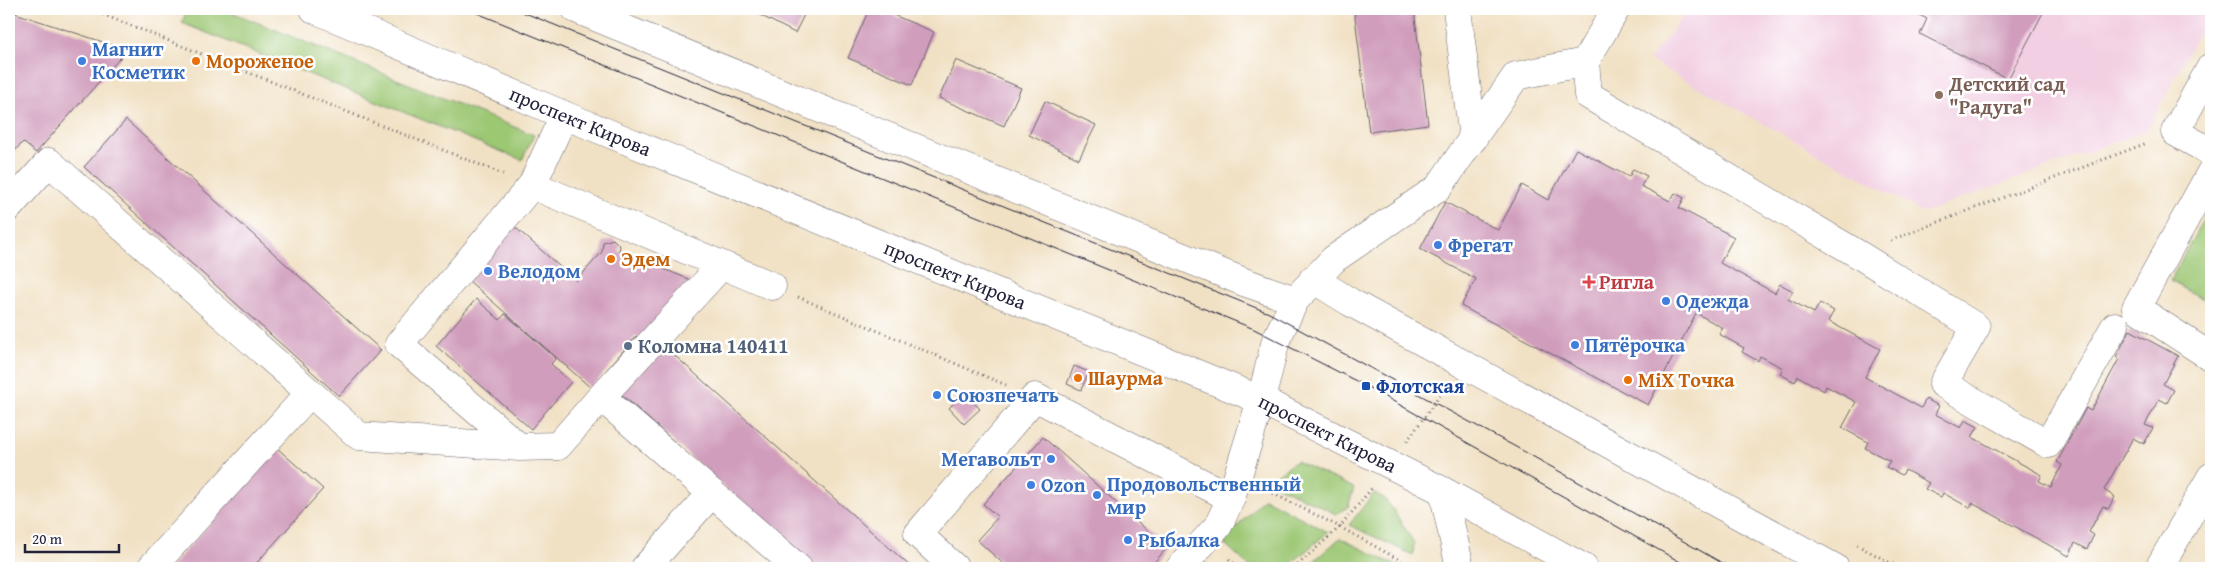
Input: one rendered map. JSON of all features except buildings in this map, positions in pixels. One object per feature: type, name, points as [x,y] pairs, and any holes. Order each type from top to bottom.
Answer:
[{"type":"street","name":"проспект Кирова","points":[[314,9],[564,115],[1261,400],[1442,491],[1584,568]]},
{"type":"street","points":[[576,9],[625,18],[1244,282],[1295,300]]},
{"type":"street","points":[[1457,9],[1472,140]]},
{"type":"street","points":[[1616,9],[1585,62],[1588,95],[1856,253],[1976,327],[1943,384],[2048,444],[2115,326]]},
{"type":"street","points":[[1180,568],[1218,526],[1231,498],[1261,400],[1276,340],[1295,300],[1334,259],[1438,188],[1516,76],[1585,62]]},
{"type":"street","points":[[2211,67],[2175,132],[2211,152]]},
{"type":"street","points":[[519,447],[399,344],[532,185],[564,115]]},
{"type":"street","points":[[9,207],[48,162],[359,436],[519,447],[558,446],[722,265]]},
{"type":"street","points":[[2211,172],[2136,308],[2211,357]]},
{"type":"street","points":[[532,185],[772,286]]},
{"type":"street","points":[[1313,279],[1350,302],[1835,568]]},
{"type":"street","points":[[151,568],[310,392]]},
{"type":"street","points":[[601,397],[798,568]]},
{"type":"street","points":[[954,568],[918,534],[1035,397],[1231,498]]},
{"type":"street","points":[[2160,568],[2211,476]]},
{"type":"street","points":[[1442,491],[1460,568]]},
{"type":"street","points":[[645,568],[712,493]]},
{"type":"path","points":[[89,9],[532,185]]},
{"type":"path","points":[[1856,253],[2175,132]]},
{"type":"path","points":[[772,286],[1035,397]]},
{"type":"path","points":[[1231,498],[1264,489],[1340,527],[1407,567],[1414,568]]},
{"type":"shaded area","name":"Детский сад \"Радуга\"","points":[[1689,9],[2211,9],[2147,130],[1924,213],[1649,60]]},
{"type":"green space","points":[[187,9],[224,9],[534,135],[522,160],[182,23]]},
{"type":"green space","points":[[2211,205],[2211,303],[2170,281]]},
{"type":"green space","points":[[1296,461],[1354,488],[1348,507],[1336,514],[1268,481]]},
{"type":"green space","points":[[1374,493],[1384,498],[1394,511],[1414,543],[1413,555],[1349,525]]},
{"type":"green space","points":[[1264,498],[1328,532],[1286,568],[1251,568],[1223,542]]},
{"type":"green space","points":[[1340,538],[1401,568],[1306,568]]},
{"type":"tram line","points":[[467,9],[1254,329],[1366,386],[1691,568]]},
{"type":"tram line","points":[[515,9],[1269,313],[1525,452],[1731,568]]},
{"type":"place","name":"Магнит Косметик","points":[[82,61]]},
{"type":"place","name":"Мороженое","points":[[196,61]]},
{"type":"place","name":"Детский сад \"Радуга\"","points":[[1939,95]]},
{"type":"place","name":"Фрегат","points":[[1438,245]]},
{"type":"place","name":"Эдем","points":[[611,259]]},
{"type":"place","name":"Велодом","points":[[488,271]]},
{"type":"place","name":"Ригла","points":[[1589,282]]},
{"type":"place","name":"Одежда","points":[[1666,301]]},
{"type":"place","name":"Пятёрочка","points":[[1575,345]]},
{"type":"place","name":"Коломна 140411","points":[[628,346]]},
{"type":"place","name":"Шаурма","points":[[1078,378]]},
{"type":"place","name":"MiX Точка","points":[[1628,380]]},
{"type":"place","name":"Флотская","points":[[1366,386]]},
{"type":"place","name":"Союзпечать","points":[[937,395]]},
{"type":"place","name":"Мегавольт","points":[[1051,459]]},
{"type":"place","name":"Ozon","points":[[1031,485]]},
{"type":"place","name":"Продовольственный мир","points":[[1097,495]]},
{"type":"place","name":"Рыбалка","points":[[1128,540]]}]
